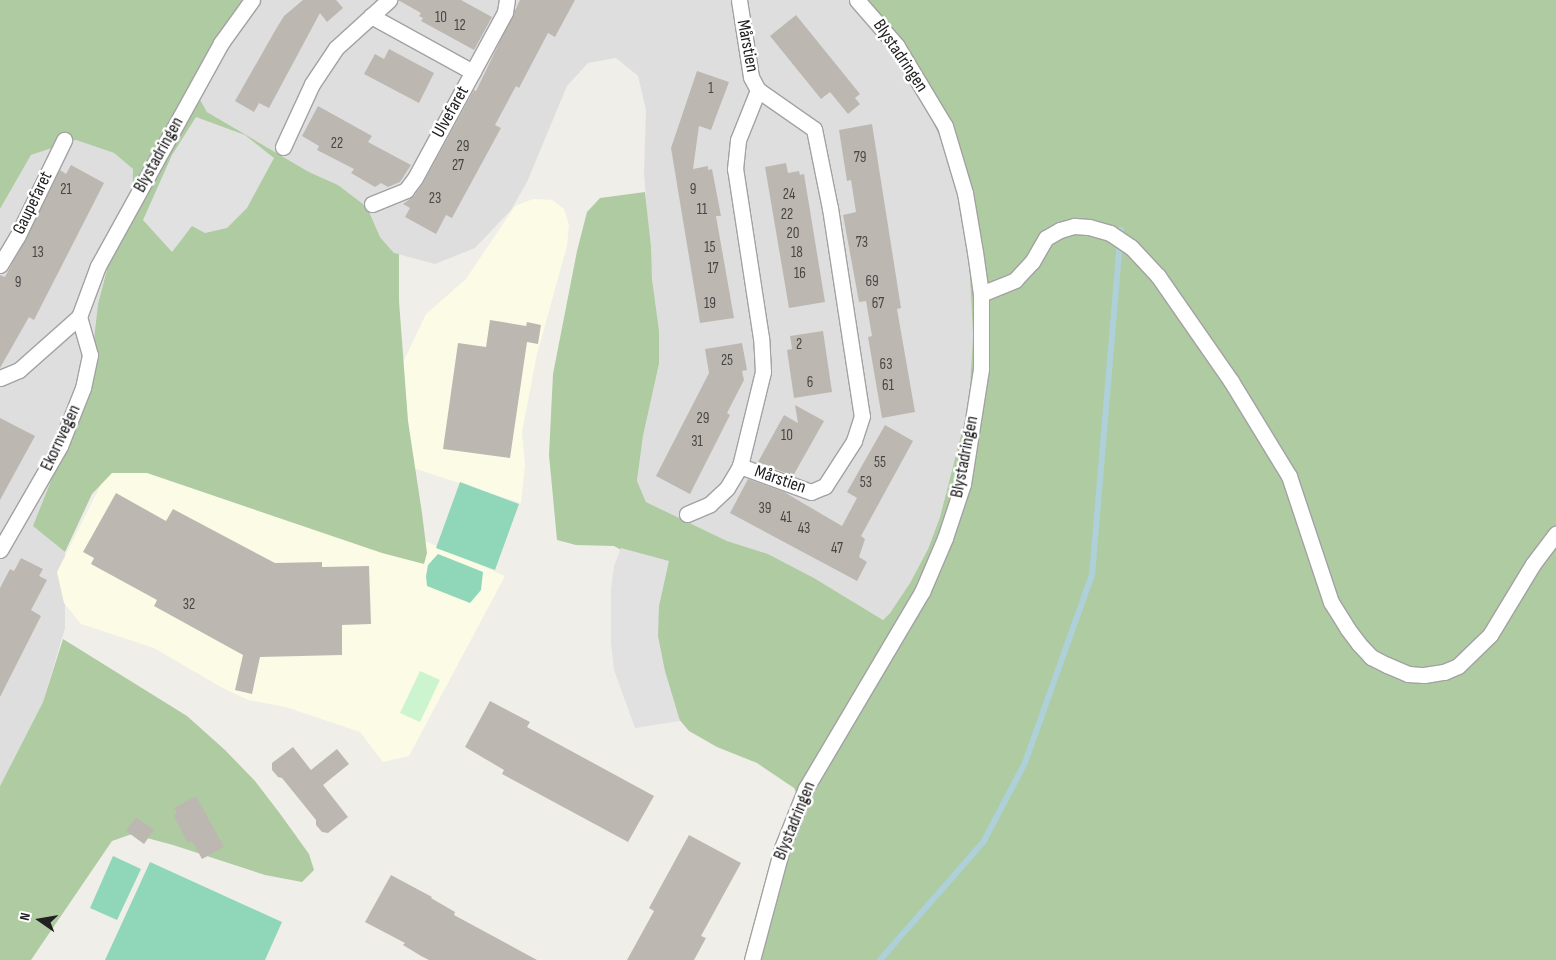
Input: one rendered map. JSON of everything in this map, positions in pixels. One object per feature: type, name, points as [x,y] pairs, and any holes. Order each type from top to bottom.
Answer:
[{"type":"street","name":"Blystadringen","points":[[79,317],[98,266],[221,43],[252,0]]},
{"type":"street","points":[[283,147],[312,84],[336,48],[389,0]]},
{"type":"street","name":"Ulvefaret","points":[[372,204],[406,190],[415,178],[505,12],[507,0]]},
{"type":"street","name":"Mårstien","points":[[739,0],[751,77],[758,90],[814,129],[830,208],[862,416],[854,440],[825,486],[811,492],[740,466],[763,372],[761,338],[735,169],[738,140],[758,90]]},
{"type":"street","name":"Blystadringen","points":[[752,960],[782,848],[806,788],[922,592],[948,529],[964,484],[981,369],[981,294],[965,193],[945,126],[897,46],[857,0]]},
{"type":"street","points":[[371,16],[472,72]]},
{"type":"street","name":"Gaupefaret","points":[[0,266],[17,238],[64,140]]},
{"type":"street","points":[[981,294],[1015,280],[1032,262],[1046,238],[1060,230],[1074,226],[1089,227],[1110,233],[1131,246],[1158,276],[1231,381],[1289,476],[1331,602],[1346,628],[1371,656],[1408,674],[1444,672],[1458,666],[1470,657],[1490,635],[1533,564],[1556,534]]},
{"type":"street","points":[[0,378],[19,370],[79,317]]},
{"type":"street","name":"Ekornvegen","points":[[0,550],[60,446],[84,388],[90,355],[79,317]]},
{"type":"street","points":[[688,514],[710,504],[727,488],[740,466]]},
{"type":"shaded area","points":[[242,0],[856,0],[874,17],[917,90],[945,148],[967,224],[973,335],[969,404],[940,517],[928,549],[910,583],[890,613],[883,620],[814,578],[768,554],[727,541],[646,502],[637,482],[643,436],[659,364],[644,174],[646,110],[638,76],[616,58],[588,63],[567,86],[527,182],[511,210],[475,248],[435,264],[394,253],[380,237],[367,207],[338,185],[309,172],[207,112],[195,91],[204,58],[227,26]]},
{"type":"shaded area","points":[[196,117],[245,135],[274,158],[247,208],[227,228],[205,233],[192,226],[172,252],[143,220],[172,155]]},
{"type":"shaded area","points":[[76,140],[114,153],[133,169],[132,198],[108,266],[98,304],[93,347],[68,438],[34,526],[65,552],[65,628],[43,702],[0,786],[0,209],[31,155]]},
{"type":"shaded area","points":[[533,199],[552,200],[564,209],[569,225],[567,246],[537,354],[522,432],[525,465],[521,503],[382,458],[398,373],[426,314],[466,279],[515,206]]},
{"type":"shaded area","points":[[125,437],[425,541],[505,576],[409,756],[383,762],[360,732],[286,707],[248,700],[221,687],[154,648],[81,624],[64,603],[57,572]]},
{"type":"shaded area","points":[[621,548],[669,561],[659,606],[658,636],[665,671],[680,721],[635,728],[614,670],[611,643],[611,589],[614,566]]},
{"type":"green space","points":[[0,0],[242,0],[227,26],[204,58],[195,91],[207,112],[309,172],[338,185],[367,207],[380,237],[394,253],[399,254],[399,301],[408,421],[427,553],[424,564],[382,553],[147,473],[112,473],[92,494],[65,552],[33,526],[68,438],[93,347],[98,304],[108,266],[132,198],[133,169],[114,153],[76,140],[31,155],[0,209]]},
{"type":"green space","points":[[856,0],[1556,0],[1556,960],[758,960],[771,920],[802,805],[794,788],[757,763],[717,747],[689,731],[666,704],[634,557],[614,546],[576,545],[557,540],[549,455],[553,374],[577,251],[587,212],[600,198],[645,192],[651,247],[652,279],[659,331],[659,364],[643,436],[637,481],[646,502],[727,541],[768,554],[814,578],[883,620],[890,613],[910,583],[928,549],[940,517],[969,404],[973,335],[971,296],[967,224],[945,148],[900,54]]},
{"type":"green space","points":[[460,482],[519,504],[495,570],[436,548]]},
{"type":"green space","points":[[438,554],[483,572],[481,590],[470,603],[427,586],[428,565]]},
{"type":"green space","points":[[63,639],[187,716],[225,750],[255,781],[281,815],[309,854],[314,870],[302,882],[265,875],[173,845],[132,834],[112,841],[31,960],[0,960],[0,786],[43,702]]},
{"type":"green space","points":[[420,671],[440,680],[420,722],[400,713]]},
{"type":"green space","points":[[113,856],[141,869],[117,920],[90,908]]},
{"type":"green space","points":[[150,862],[282,922],[265,960],[105,960]]},
{"type":"building","points":[[303,0],[336,0],[343,8],[327,22],[320,13],[269,108],[259,103],[254,112],[235,101],[284,16]]},
{"type":"building","points":[[398,0],[461,0],[492,17],[474,50],[421,21],[423,18],[419,16],[421,13]]},
{"type":"building","points":[[520,0],[575,0],[555,37],[548,33],[519,88],[516,86],[495,125],[501,128],[452,218],[446,215],[436,234],[405,217],[410,208],[403,204],[414,196],[423,183],[474,90],[476,91]]},
{"type":"building","points":[[796,15],[860,94],[855,98],[860,104],[848,114],[830,92],[821,99],[770,36]]},
{"type":"building","points":[[389,49],[434,73],[419,103],[364,74],[375,54],[384,59]]},
{"type":"building","points":[[697,71],[729,82],[711,130],[699,126],[693,169],[708,166],[708,170],[712,169],[721,216],[716,216],[734,318],[700,323],[671,148]]},
{"type":"building","points":[[318,106],[372,136],[368,142],[411,165],[400,182],[388,187],[381,183],[375,187],[351,173],[354,169],[317,150],[319,146],[302,136]]},
{"type":"building","points":[[872,124],[901,308],[897,309],[915,412],[882,418],[868,337],[872,336],[866,301],[859,302],[843,215],[856,212],[851,180],[847,181],[839,130]]},
{"type":"building","points":[[786,163],[788,173],[799,171],[800,175],[804,174],[825,302],[789,308],[765,167]]},
{"type":"building","points":[[71,165],[104,183],[34,320],[29,317],[0,368],[0,275],[5,277],[60,170],[66,174]]},
{"type":"building","points":[[490,320],[526,326],[527,322],[541,325],[538,344],[527,342],[510,458],[443,449],[458,343],[486,347]]},
{"type":"building","points":[[823,331],[832,392],[794,398],[787,350],[792,349],[790,336]]},
{"type":"building","points":[[742,343],[747,370],[742,371],[744,380],[727,413],[730,415],[690,494],[656,476],[709,373],[705,349]]},
{"type":"building","points":[[795,405],[824,421],[793,476],[758,462],[784,415],[798,423]]},
{"type":"building","points":[[0,418],[35,436],[0,500]]},
{"type":"building","points":[[885,425],[913,441],[861,536],[865,539],[859,557],[867,562],[857,581],[730,513],[748,479],[784,492],[842,526],[857,498],[847,492]]},
{"type":"building","points":[[116,493],[166,521],[173,509],[275,563],[322,562],[322,567],[369,566],[371,624],[342,625],[342,655],[260,657],[252,694],[235,690],[243,655],[154,606],[157,600],[91,564],[94,558],[83,552]]},
{"type":"building","points":[[21,558],[43,569],[39,576],[47,580],[31,610],[41,616],[0,697],[0,588],[10,569],[14,571]]},
{"type":"building","points":[[490,701],[530,722],[527,727],[654,796],[628,842],[502,774],[504,770],[465,747]]},
{"type":"building","points":[[293,747],[311,770],[337,749],[349,764],[323,785],[348,817],[328,833],[322,832],[316,825],[316,820],[282,778],[278,777],[272,770],[272,763]]},
{"type":"building","points":[[196,796],[224,847],[202,859],[192,841],[188,843],[173,815],[177,813],[174,808]]},
{"type":"building","points":[[136,817],[154,830],[144,844],[126,831]]},
{"type":"building","points":[[689,835],[741,863],[701,936],[706,938],[694,960],[627,960],[654,911],[649,908]]},
{"type":"building","points":[[391,875],[432,897],[455,912],[454,915],[537,960],[429,960],[421,956],[403,945],[405,943],[365,922]]},
{"type":"waterway","points":[[880,960],[984,841],[1025,763],[1092,575],[1121,230]]}]
